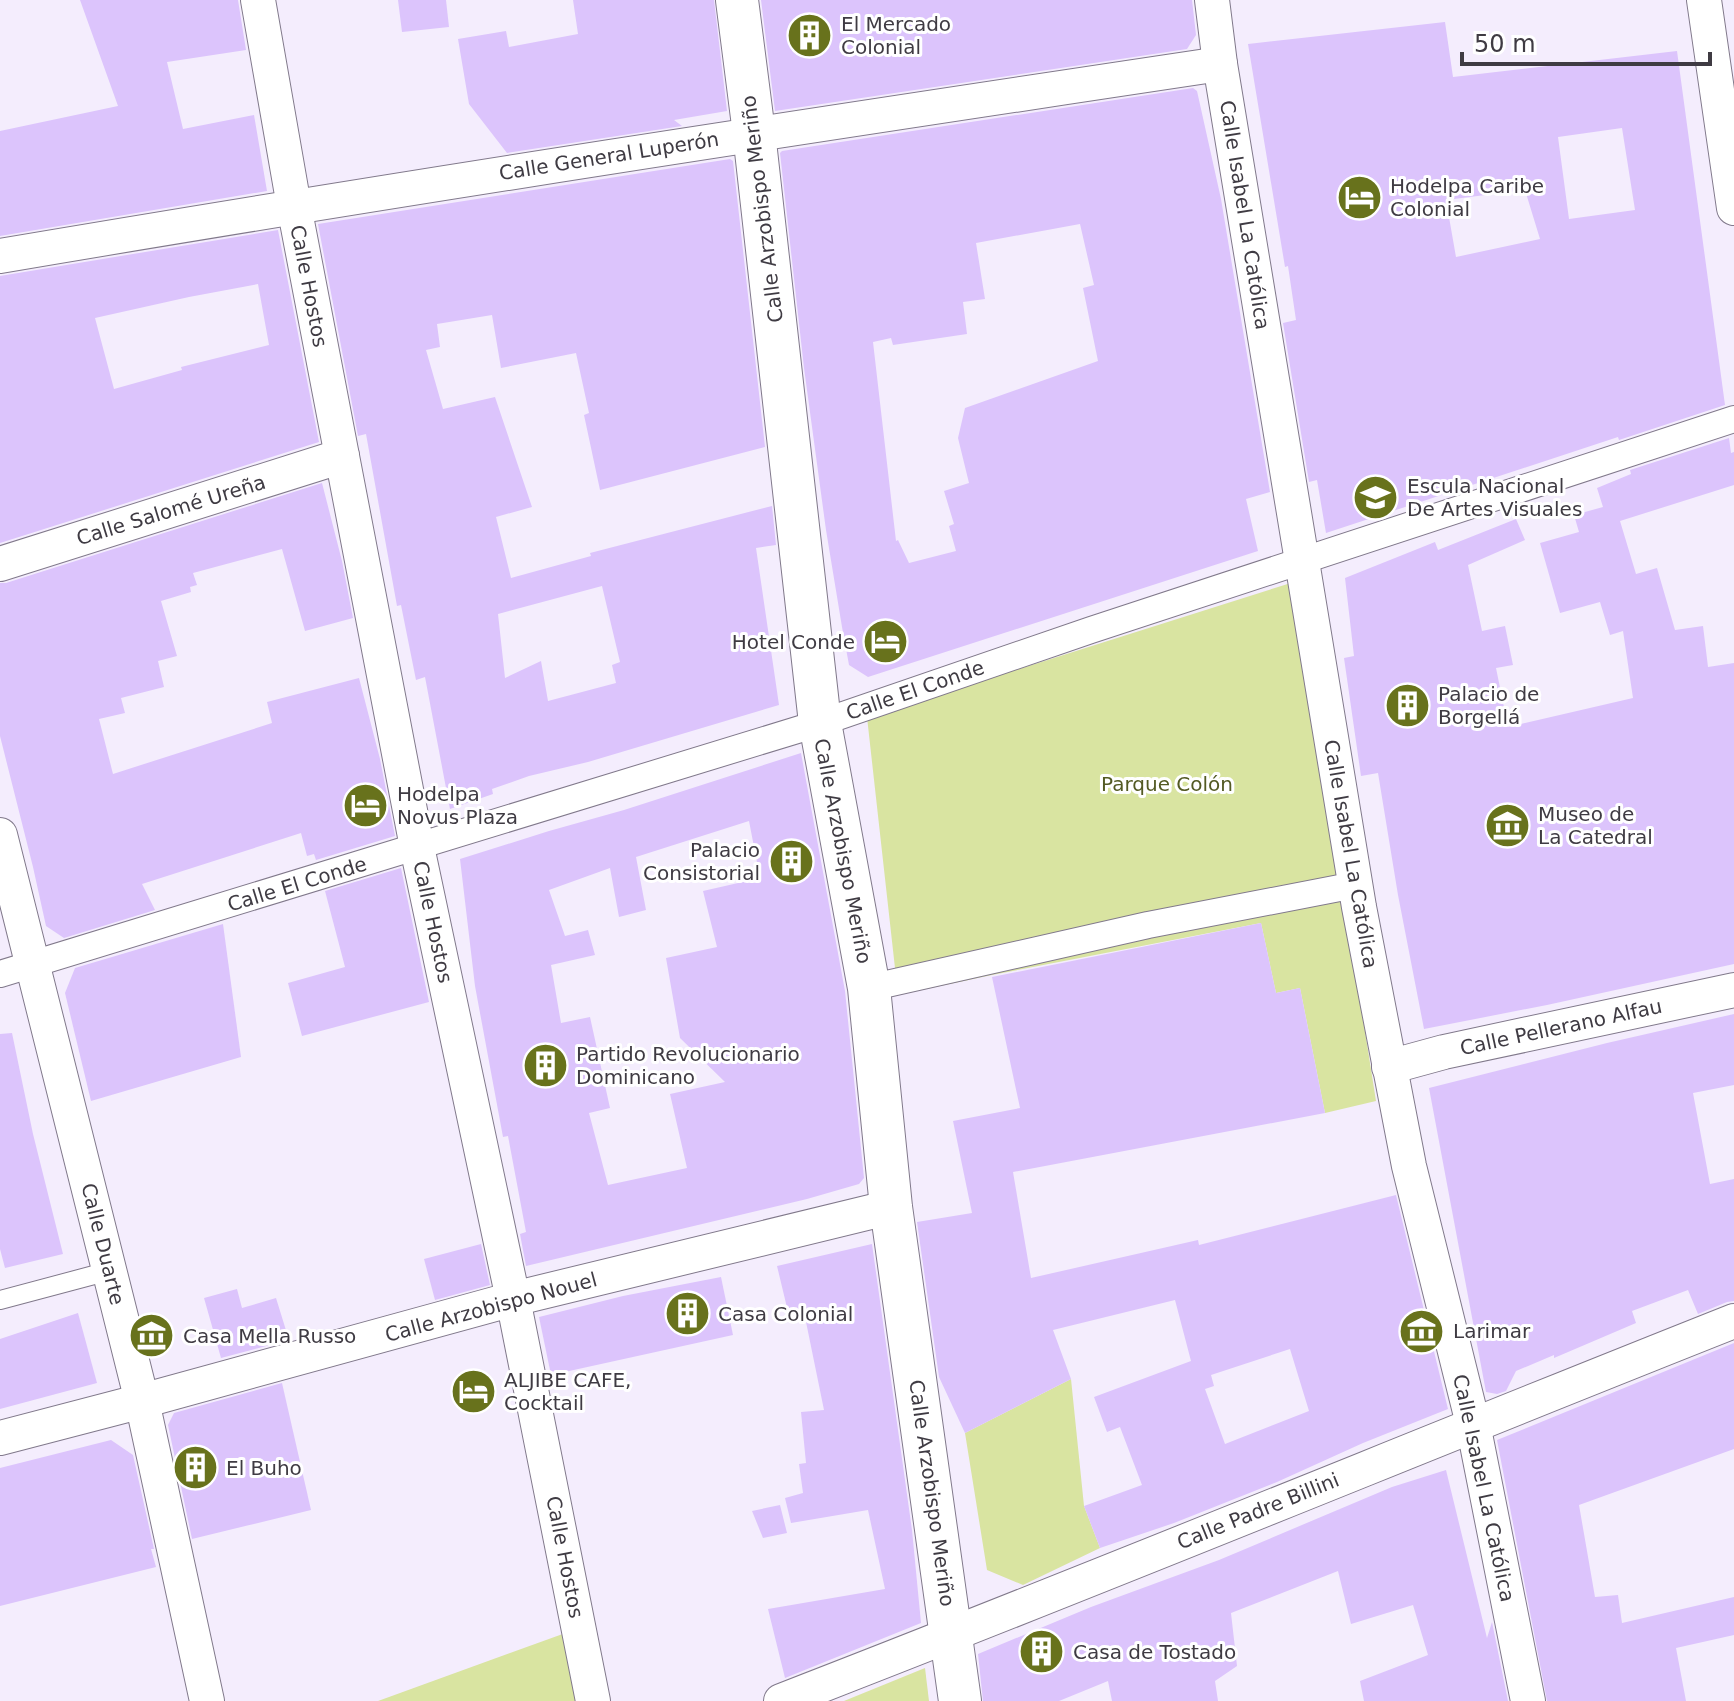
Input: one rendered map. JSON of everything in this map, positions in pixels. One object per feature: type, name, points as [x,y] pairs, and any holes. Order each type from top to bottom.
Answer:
[{"type":"street","name":"Calle Hostos","points":[[258,0],[294,206],[417,847],[513,1299],[593,1701]]},
{"type":"street","name":"Calle Arzobispo Meriño","points":[[737,0],[820,723],[869,988],[891,1207],[960,1701]]},
{"type":"street","name":"Calle Isabel La Católica","points":[[1212,0],[1355,885],[1409,1166],[1473,1424],[1528,1701]]},
{"type":"street","points":[[1704,0],[1734,208]]},
{"type":"street","name":"Calle General Luperón","points":[[0,256],[754,133],[1220,64]]},
{"type":"street","name":"Calle El Conde","points":[[0,974],[820,723],[1091,630],[1734,419]]},
{"type":"street","name":"Calle Salomé Ureña","points":[[0,564],[342,456]]},
{"type":"street","name":"Calle Duarte","points":[[0,835],[142,1401],[207,1701]]},
{"type":"street","points":[[869,988],[1148,925],[1355,885]]},
{"type":"street","name":"Calle Pellerano Alfau","points":[[1389,1067],[1444,1052],[1734,990]]},
{"type":"street","name":"Calle Arzobispo Nouel","points":[[0,1438],[513,1299],[891,1207]]},
{"type":"street","name":"Calle Padre Billini","points":[[781,1701],[1734,1321]]},
{"type":"lane","points":[[0,1300],[109,1271]]},
{"type":"green space","name":"Parque Colón","points":[[1294,582],[1376,1101],[1325,1113],[1300,988],[1276,993],[1261,923],[898,995],[867,717]]},
{"type":"green space","points":[[1071,1379],[1084,1506],[1100,1548],[1023,1585],[987,1570],[965,1433]]},
{"type":"green space","points":[[571,1631],[583,1701],[378,1701]]},
{"type":"green space","points":[[925,1668],[929,1701],[844,1701]]},
{"type":"building","points":[[80,0],[238,0],[246,50],[167,62],[183,129],[254,115],[267,191],[0,236],[0,131],[118,106]]},
{"type":"building","points":[[398,0],[446,0],[449,27],[402,32]]},
{"type":"building","points":[[573,0],[714,0],[727,111],[674,120],[682,126],[507,153],[469,104],[458,39],[506,31],[509,47],[578,34]]},
{"type":"building","points":[[761,0],[1192,0],[1196,35],[1187,49],[775,111]]},
{"type":"building","points":[[1445,22],[1453,77],[1677,51],[1725,405],[1326,533],[1317,480],[1309,482],[1283,323],[1296,320],[1248,44]],"holes":[[[1622,128],[1635,210],[1569,219],[1558,137]],[[1525,190],[1540,239],[1456,257],[1446,200]]]},
{"type":"building","points":[[1193,88],[1197,91],[1221,199],[1270,492],[1246,499],[1258,551],[868,677],[849,665],[826,530],[804,368],[782,151]],"holes":[[[1080,224],[1094,285],[1083,288],[1098,361],[965,408],[958,438],[969,483],[944,491],[954,524],[949,526],[956,551],[909,563],[896,541],[873,342],[891,338],[893,345],[967,334],[963,302],[985,299],[976,243]]]},
{"type":"building","points":[[730,159],[733,161],[765,447],[600,490],[584,415],[589,413],[576,353],[501,368],[492,315],[437,324],[440,347],[426,350],[443,409],[495,397],[532,507],[496,517],[511,578],[591,556],[590,553],[772,506],[776,545],[756,548],[779,705],[588,762],[529,776],[492,789],[493,794],[450,809],[425,677],[416,680],[401,605],[397,606],[366,434],[358,436],[318,224]],"holes":[[[602,586],[620,662],[612,665],[616,683],[548,701],[541,661],[505,678],[498,614]]]},
{"type":"building","points":[[278,230],[319,442],[0,543],[0,276]],"holes":[[[258,284],[269,345],[181,367],[182,370],[114,389],[95,318]]]},
{"type":"building","points":[[1729,438],[1731,453],[1734,452],[1734,485],[1620,521],[1636,574],[1657,568],[1675,630],[1703,626],[1708,667],[1734,663],[1734,964],[1424,1029],[1378,773],[1361,776],[1344,658],[1354,656],[1345,578],[1435,542],[1438,550],[1516,519],[1525,540],[1468,565],[1482,631],[1505,626],[1513,665],[1496,668],[1508,727],[1633,698],[1623,631],[1610,635],[1600,602],[1560,613],[1540,543],[1579,532],[1574,515],[1603,507],[1597,488],[1631,474],[1630,470]]},
{"type":"building","points":[[322,483],[353,618],[305,631],[282,549],[193,573],[197,585],[190,587],[191,592],[161,601],[177,656],[158,661],[164,687],[121,698],[125,713],[99,719],[113,774],[272,723],[267,702],[359,678],[380,759],[395,836],[316,860],[314,854],[307,856],[301,833],[142,884],[155,910],[64,938],[46,926],[0,736],[0,583]]},
{"type":"building","points":[[801,753],[845,991],[864,1178],[859,1184],[807,1199],[526,1266],[520,1234],[526,1232],[508,1136],[503,1137],[475,986],[460,859]],"holes":[[[749,821],[760,878],[703,891],[717,947],[666,958],[680,1038],[725,1082],[670,1094],[687,1168],[608,1185],[589,1113],[610,1108],[590,1017],[561,1023],[551,965],[595,955],[588,930],[565,936],[549,890],[610,868],[619,917],[646,910],[636,857]]]},
{"type":"building","points":[[401,868],[429,1002],[302,1036],[288,983],[345,967],[325,891]]},
{"type":"building","points":[[1261,923],[1276,993],[1300,988],[1325,1113],[1013,1172],[1031,1278],[1198,1240],[1199,1245],[1396,1195],[1448,1409],[1277,1482],[1174,1523],[1100,1548],[1084,1506],[1142,1485],[1120,1427],[1107,1432],[1094,1397],[1191,1361],[1175,1300],[1053,1330],[1071,1379],[965,1433],[939,1377],[917,1222],[972,1213],[953,1121],[1020,1108],[992,977]],"holes":[[[1290,1349],[1309,1411],[1225,1444],[1205,1389],[1214,1386],[1211,1375]]]},
{"type":"building","points":[[223,924],[241,1057],[91,1101],[65,993],[75,968]]},
{"type":"building","points":[[1734,1014],[1734,1085],[1693,1093],[1710,1184],[1734,1179],[1734,1301],[1698,1314],[1688,1290],[1632,1311],[1636,1323],[1516,1371],[1506,1391],[1497,1394],[1486,1392],[1429,1088]]},
{"type":"building","points":[[12,1033],[63,1254],[5,1268],[0,1249],[0,1034]]},
{"type":"building","points":[[481,1244],[490,1285],[435,1300],[424,1259]]},
{"type":"building","points":[[872,1244],[912,1530],[921,1623],[785,1678],[768,1609],[885,1589],[868,1510],[791,1523],[785,1498],[803,1493],[799,1464],[806,1463],[801,1412],[824,1410],[805,1317],[790,1320],[777,1266]]},
{"type":"building","points":[[721,1277],[733,1335],[551,1375],[539,1317],[623,1296]]},
{"type":"building","points":[[237,1289],[242,1308],[276,1298],[289,1340],[221,1358],[204,1298]]},
{"type":"building","points":[[78,1313],[97,1383],[0,1409],[0,1339]]},
{"type":"building","points":[[1734,1343],[1734,1449],[1579,1505],[1595,1597],[1618,1595],[1622,1623],[1734,1597],[1734,1635],[1676,1648],[1686,1701],[1547,1701],[1497,1440]]},
{"type":"building","name":"El Buho","points":[[282,1383],[311,1510],[192,1539],[168,1425],[174,1413]]},
{"type":"building","points":[[111,1440],[133,1455],[156,1567],[0,1606],[0,1468]]},
{"type":"building","points":[[1446,1470],[1487,1638],[1492,1622],[1508,1701],[1364,1701],[1360,1681],[1428,1655],[1413,1605],[1351,1624],[1338,1571],[1231,1613],[1237,1666],[1215,1681],[1218,1701],[1112,1701],[1108,1681],[1059,1701],[983,1701],[978,1654],[1091,1607],[1219,1560],[1392,1487]]},
{"type":"building","points":[[780,1505],[787,1533],[763,1538],[752,1511]]},
{"type":"place","name":"El Mercado Colonial","points":[[810,36]]},
{"type":"place","name":"Hodelpa Caribe Colonial","points":[[1359,197]]},
{"type":"place","name":"Escula Nacional De Artes Visuales","points":[[1376,498]]},
{"type":"place","name":"Hotel Conde","points":[[886,642]]},
{"type":"place","name":"Palacio de Borgellá","points":[[1407,705]]},
{"type":"place","name":"Hodelpa Novus Plaza","points":[[366,806]]},
{"type":"place","name":"Museo de La Catedral","points":[[1507,825]]},
{"type":"place","name":"Palacio Consistorial","points":[[791,862]]},
{"type":"place","name":"Partido Revolucionario Dominicano","points":[[545,1065]]},
{"type":"place","name":"Casa Colonial","points":[[687,1314]]},
{"type":"place","name":"Larimar","points":[[1422,1331]]},
{"type":"place","name":"Casa Mella Russo","points":[[152,1336]]},
{"type":"place","name":"ALJIBE CAFE, Cocktail","points":[[473,1391]]},
{"type":"place","name":"El Buho","points":[[195,1468]]},
{"type":"place","name":"Casa de Tostado","points":[[1042,1652]]}]
